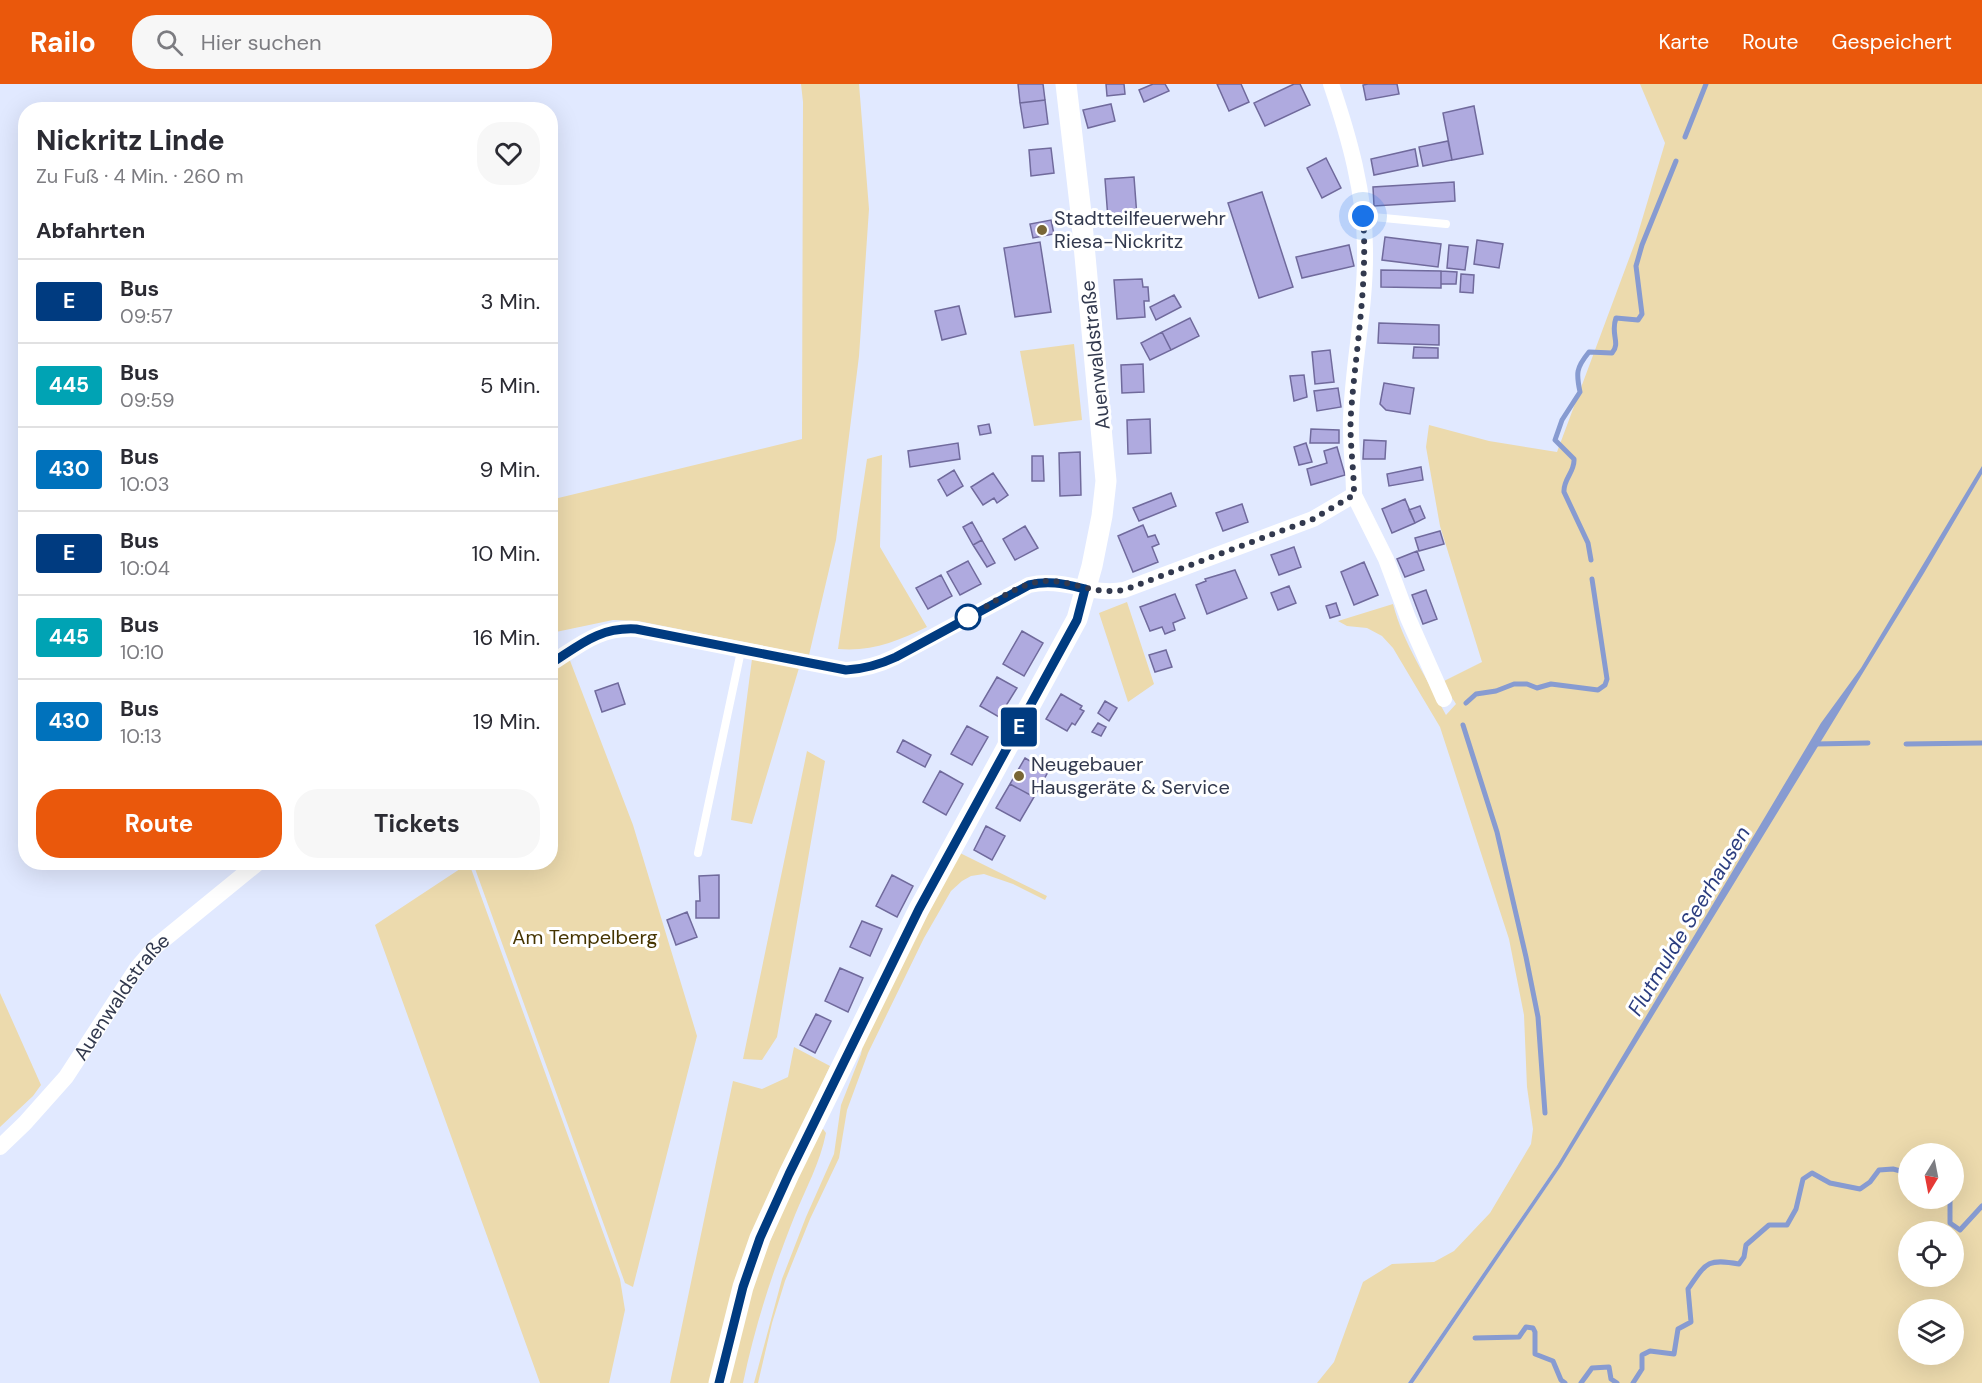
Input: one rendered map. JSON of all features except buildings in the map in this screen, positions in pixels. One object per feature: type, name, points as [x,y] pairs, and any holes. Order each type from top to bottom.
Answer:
[{"type":"street","name":"Auenwaldstraße","points":[[719,1383],[743,1287],[760,1238],[850,1046],[919,909],[1077,620],[1102,516],[1107,481],[1066,84]]},
{"type":"street","points":[[1331,84],[1354,162],[1363,216],[1365,248],[1364,284],[1351,415],[1354,495],[1386,559],[1408,618],[1443,699]]},
{"type":"street","points":[[558,659],[604,632],[619,628],[636,629],[846,670],[859,669],[896,657],[1029,585],[1044,581],[1109,593],[1124,590],[1313,519],[1354,495]]},
{"type":"street","name":"Auenwaldstraße","points":[[0,1147],[25,1124],[66,1077],[137,968],[156,946],[250,870]]},
{"type":"lane","points":[[1363,216],[1446,224]]},
{"type":"lane","points":[[699,853],[741,651]]},
{"type":"green space","points":[[801,84],[859,84],[869,209],[859,356],[836,540],[809,655],[638,621],[613,620],[558,632],[558,498],[802,439],[803,102]]},
{"type":"green space","points":[[1640,84],[1982,84],[1982,1383],[1413,1383],[1560,1167],[1558,1164],[1408,1383],[1317,1383],[1334,1362],[1363,1282],[1392,1264],[1434,1262],[1454,1251],[1490,1213],[1531,1144],[1533,1129],[1527,1087],[1524,1015],[1509,939],[1440,727],[1393,648],[1382,636],[1367,628],[1347,626],[1338,621],[1393,604],[1409,647],[1446,715],[1456,704],[1442,682],[1482,662],[1440,526],[1426,447],[1429,425],[1489,441],[1557,452],[1636,240],[1665,143]]},
{"type":"green space","points":[[1074,344],[1082,420],[1034,426],[1020,351]]},
{"type":"green space","points":[[882,455],[880,547],[927,627],[906,637],[873,647],[838,649],[867,459]]},
{"type":"green space","points":[[1127,602],[1154,684],[1128,702],[1099,613]]},
{"type":"green space","name":"Am Tempelberg","points":[[569,658],[633,825],[697,1036],[633,1287],[625,1283],[476,870],[558,870],[558,665]]},
{"type":"green space","points":[[752,659],[799,668],[752,824],[731,820]]},
{"type":"green space","points":[[807,751],[825,761],[777,1037],[762,1060],[743,1059]]},
{"type":"green space","points":[[960,853],[1047,896],[1045,900],[1013,884],[984,874],[971,876],[951,891],[924,938],[868,1053],[847,1110],[839,1158],[810,1219],[785,1281],[772,1323],[758,1383],[754,1383],[782,1279],[834,1154],[841,1105],[861,1054],[862,1049],[858,1046]]},
{"type":"green space","name":"Am Tempelberg","points":[[458,870],[472,870],[620,1279],[625,1310],[609,1383],[540,1383],[375,925]]},
{"type":"green space","points":[[0,993],[41,1085],[33,1096],[0,1127]]},
{"type":"green space","points":[[794,1047],[830,1066],[754,1236],[712,1383],[670,1383],[733,1081],[762,1089],[788,1077]]},
{"type":"green space","points":[[823,1129],[826,1133],[820,1155],[772,1277],[743,1383],[727,1383],[750,1289],[816,1130]]},
{"type":"water","points":[[1982,466],[1982,474],[1924,573],[1561,1166],[1413,1383],[1408,1383],[1558,1164],[1821,723],[1861,668]]},
{"type":"waterway","points":[[1685,137],[1706,84]]},
{"type":"waterway","points":[[1591,560],[1588,543],[1564,492],[1574,459],[1555,440],[1562,420],[1580,392],[1578,371],[1589,352],[1612,353],[1616,346],[1614,329],[1616,318],[1638,320],[1642,314],[1636,266],[1642,245],[1676,161]]},
{"type":"waterway","points":[[1466,703],[1476,694],[1496,691],[1514,684],[1527,684],[1537,688],[1551,684],[1598,690],[1605,685],[1607,679],[1592,579]]},
{"type":"waterway","points":[[1463,725],[1497,832],[1526,957],[1538,1017],[1545,1113]]},
{"type":"waterway","points":[[1815,744],[1868,743]]},
{"type":"waterway","points":[[1906,744],[1982,743]]},
{"type":"waterway","points":[[1633,1383],[1642,1369],[1642,1355],[1650,1351],[1674,1354],[1678,1329],[1691,1322],[1688,1289],[1699,1273],[1714,1262],[1739,1264],[1744,1257],[1746,1245],[1769,1225],[1787,1225],[1796,1209],[1803,1179],[1812,1173],[1830,1183],[1860,1189],[1870,1182],[1879,1170],[1898,1170]]},
{"type":"waterway","points":[[1950,1209],[1950,1223],[1960,1230],[1982,1206]]},
{"type":"waterway","points":[[1475,1338],[1519,1337],[1526,1327],[1533,1328],[1535,1354],[1553,1361],[1561,1380],[1565,1383]]},
{"type":"waterway","points":[[1581,1383],[1592,1368],[1609,1367],[1611,1379],[1617,1383]]},
{"type":"bus line","name":"E","points":[[558,659],[590,639],[619,628],[636,629],[846,670],[859,669],[872,667],[896,657],[1029,585],[1044,581],[1064,583],[1085,589],[1077,620],[919,909],[789,1174],[760,1238],[743,1287],[719,1383]]},
{"type":"place","name":"Stadtteilfeuerwehr Riesa-Nickritz","points":[[1042,230]]},
{"type":"place","name":"Neugebauer Hausgeräte & Service","points":[[1019,776]]},
{"type":"route","points":[[968,617],[1017,590],[1044,581],[1064,583],[1096,592],[1109,593],[1124,590],[1313,519],[1354,495],[1350,434],[1364,284],[1363,216]]},
{"type":"water label","name":"Flutmulde Seerhausen","points":[[1689,921]]}]
